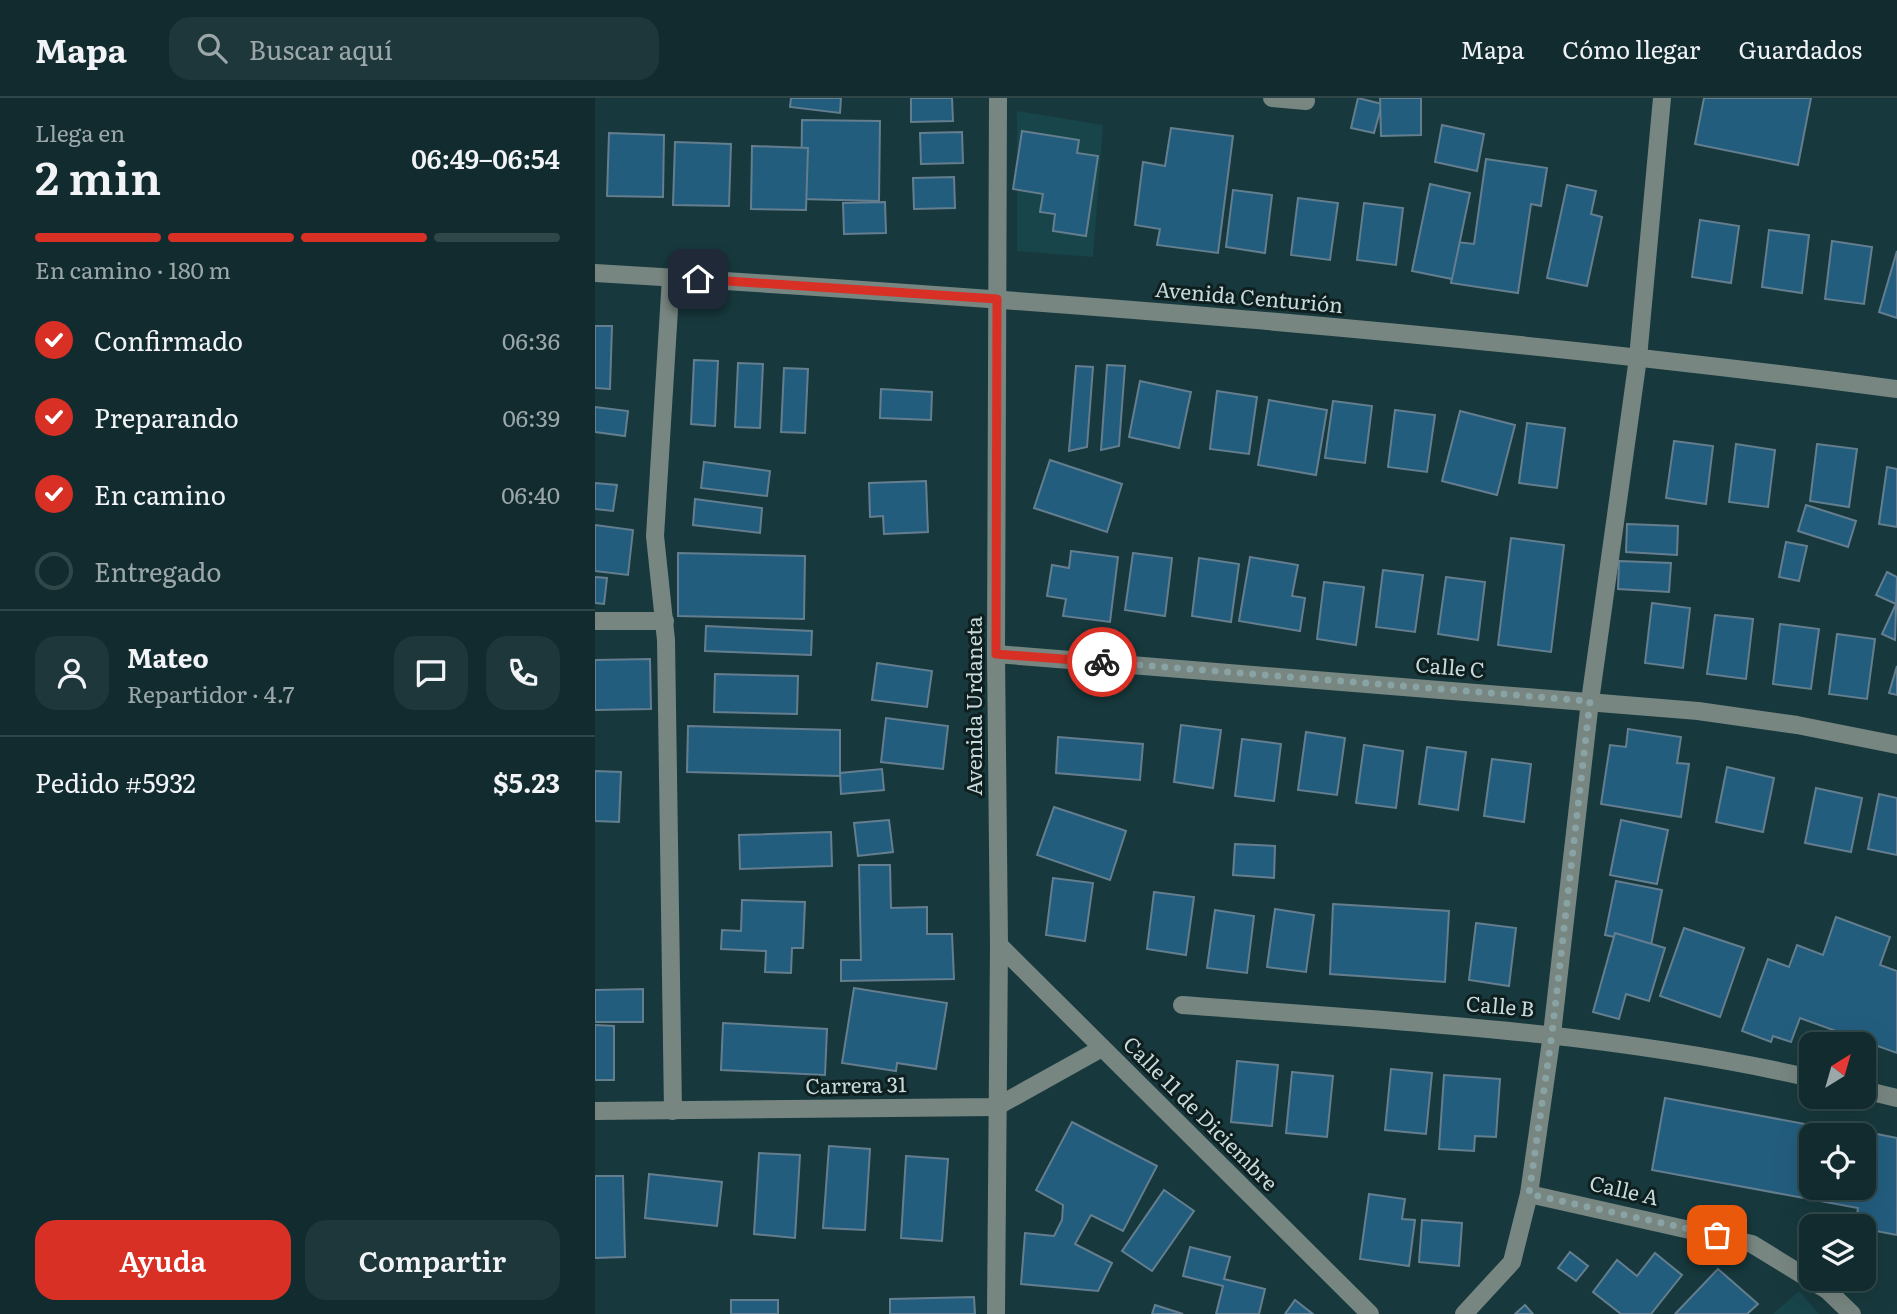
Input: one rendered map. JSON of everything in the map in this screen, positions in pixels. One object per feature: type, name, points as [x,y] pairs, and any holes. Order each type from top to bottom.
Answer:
[{"type":"street","name":"Avenida Urdaneta","points":[[996,1314],[999,945],[996,654],[998,98]]},
{"type":"street","points":[[1272,98],[1306,101]]},
{"type":"street","points":[[1464,1314],[1512,1262],[1529,1194],[1552,1034],[1590,701],[1638,358],[1662,98]]},
{"type":"street","name":"Avenida Centurión","points":[[595,273],[997,299],[1425,335],[1897,389]]},
{"type":"street","points":[[671,277],[655,536],[665,621],[673,1111]]},
{"type":"street","points":[[595,621],[665,621]]},
{"type":"street","name":"Calle C","points":[[996,654],[1697,711],[1797,725],[1897,745]]},
{"type":"street","name":"Calle 11 de Diciembre","points":[[999,945],[1370,1314]]},
{"type":"street","name":"Calle B","points":[[1182,1005],[1552,1034],[1669,1050],[1799,1076]]},
{"type":"street","name":"Carrera 31","points":[[595,1111],[996,1107],[1102,1048]]},
{"type":"street","points":[[1876,1093],[1897,1098]]},
{"type":"street","name":"Calle A","points":[[1529,1194],[1752,1244],[1818,1283],[1852,1314]]},
{"type":"shaded area","points":[[1017,111],[1103,125],[1093,257],[1017,251]]},
{"type":"shaded area","points":[[1799,1291],[1819,1314],[1773,1314]]},
{"type":"building","points":[[791,98],[841,98],[840,113],[790,107]]},
{"type":"building","points":[[911,98],[952,98],[953,121],[911,122]]},
{"type":"building","points":[[1358,98],[1382,104],[1374,133],[1351,128]]},
{"type":"building","points":[[1380,98],[1421,98],[1421,135],[1381,136]]},
{"type":"building","points":[[1704,98],[1811,98],[1798,165],[1695,144]]},
{"type":"building","points":[[802,120],[880,121],[879,201],[801,199]]},
{"type":"building","points":[[1442,125],[1484,134],[1477,171],[1435,162]]},
{"type":"building","points":[[1171,128],[1233,136],[1218,253],[1157,245],[1160,229],[1135,225],[1143,162],[1165,166]]},
{"type":"building","points":[[1022,131],[1079,140],[1077,153],[1098,156],[1086,236],[1053,231],[1055,214],[1040,212],[1043,194],[1013,189]]},
{"type":"building","points":[[962,132],[963,163],[921,164],[920,133]]},
{"type":"building","points":[[609,133],[664,135],[663,197],[607,196]]},
{"type":"building","points":[[675,142],[731,144],[729,206],[673,205]]},
{"type":"building","points":[[752,146],[808,148],[806,210],[751,209]]},
{"type":"building","points":[[1486,159],[1547,168],[1541,206],[1531,204],[1518,293],[1451,283],[1457,242],[1474,244]]},
{"type":"building","points":[[954,177],[955,208],[914,209],[913,178]]},
{"type":"building","points":[[1430,184],[1470,193],[1452,279],[1412,271]]},
{"type":"building","points":[[1567,185],[1596,191],[1591,214],[1602,217],[1587,286],[1547,278]]},
{"type":"building","points":[[1233,190],[1272,195],[1265,253],[1226,247]]},
{"type":"building","points":[[1298,198],[1338,203],[1330,260],[1291,255]]},
{"type":"building","points":[[885,202],[886,233],[844,234],[843,203]]},
{"type":"building","points":[[1364,203],[1403,208],[1396,265],[1357,260]]},
{"type":"building","points":[[1700,220],[1739,226],[1731,283],[1692,277]]},
{"type":"building","points":[[1769,230],[1809,235],[1802,293],[1762,287]]},
{"type":"building","points":[[1832,241],[1872,247],[1864,304],[1825,299]]},
{"type":"building","points":[[1897,251],[1897,318],[1879,312]]},
{"type":"building","points":[[595,326],[612,326],[610,389],[595,388]]},
{"type":"building","points":[[694,360],[718,361],[715,426],[691,424]]},
{"type":"building","points":[[738,363],[763,364],[760,428],[735,427]]},
{"type":"building","points":[[1107,365],[1125,366],[1119,446],[1101,450]]},
{"type":"building","points":[[1076,366],[1093,367],[1087,447],[1069,451]]},
{"type":"building","points":[[784,368],[808,369],[805,433],[781,432]]},
{"type":"building","points":[[1140,381],[1191,392],[1179,448],[1129,437]]},
{"type":"building","points":[[881,389],[932,392],[931,420],[880,418]]},
{"type":"building","points":[[1217,391],[1257,397],[1249,454],[1210,449]]},
{"type":"building","points":[[1269,400],[1327,410],[1316,475],[1258,465]]},
{"type":"building","points":[[1333,401],[1372,406],[1365,463],[1325,458]]},
{"type":"building","points":[[595,407],[628,411],[625,436],[595,432]]},
{"type":"building","points":[[1395,410],[1435,415],[1427,472],[1388,467]]},
{"type":"building","points":[[1460,411],[1515,425],[1497,495],[1442,481]]},
{"type":"building","points":[[1527,423],[1565,428],[1557,488],[1519,483]]},
{"type":"building","points":[[1674,441],[1713,446],[1706,504],[1666,498]]},
{"type":"building","points":[[1736,444],[1775,450],[1768,507],[1729,502]]},
{"type":"building","points":[[1817,444],[1857,449],[1849,507],[1810,501]]},
{"type":"building","points":[[1050,460],[1122,484],[1107,532],[1034,508]]},
{"type":"building","points":[[704,462],[770,471],[767,496],[701,488]]},
{"type":"building","points":[[1887,467],[1897,469],[1897,527],[1879,524]]},
{"type":"building","points":[[926,481],[928,532],[884,534],[883,516],[870,517],[869,483]]},
{"type":"building","points":[[595,483],[617,485],[613,511],[595,509]]},
{"type":"building","points":[[695,499],[762,508],[760,533],[693,525]]},
{"type":"building","points":[[1806,505],[1856,521],[1848,547],[1798,531]]},
{"type":"building","points":[[1627,524],[1678,526],[1677,555],[1626,552]]},
{"type":"building","points":[[595,525],[633,530],[628,575],[595,571]]},
{"type":"building","points":[[1511,538],[1564,545],[1551,652],[1498,645]]},
{"type":"building","points":[[1786,542],[1807,546],[1799,581],[1779,577]]},
{"type":"building","points":[[1071,551],[1118,557],[1110,622],[1063,616],[1066,599],[1047,596],[1052,565],[1069,568]]},
{"type":"building","points":[[678,553],[805,556],[804,619],[678,616]]},
{"type":"building","points":[[1133,553],[1172,558],[1165,616],[1125,610]]},
{"type":"building","points":[[1250,557],[1298,565],[1292,596],[1305,598],[1300,631],[1239,621]]},
{"type":"building","points":[[1199,558],[1239,564],[1231,622],[1192,616]]},
{"type":"building","points":[[1619,561],[1671,563],[1669,592],[1618,589]]},
{"type":"building","points":[[1383,570],[1423,575],[1415,632],[1376,627]]},
{"type":"building","points":[[1887,572],[1897,577],[1895,640],[1882,634],[1896,604],[1876,595]]},
{"type":"building","points":[[595,577],[607,578],[604,604],[595,603]]},
{"type":"building","points":[[1446,577],[1485,582],[1478,640],[1438,634]]},
{"type":"building","points":[[1324,582],[1364,587],[1356,645],[1317,639]]},
{"type":"building","points":[[1652,603],[1690,608],[1683,668],[1645,663]]},
{"type":"building","points":[[1715,615],[1753,619],[1746,679],[1707,674]]},
{"type":"building","points":[[1780,624],[1819,629],[1811,689],[1773,684]]},
{"type":"building","points":[[706,626],[812,631],[811,655],[705,651]]},
{"type":"building","points":[[1837,634],[1875,639],[1867,699],[1829,694]]},
{"type":"building","points":[[650,659],[651,709],[595,710],[595,660]]},
{"type":"building","points":[[877,663],[932,671],[927,707],[872,700]]},
{"type":"building","points":[[1897,666],[1897,695],[1889,693]]},
{"type":"building","points":[[715,674],[798,676],[797,714],[714,712]]},
{"type":"building","points":[[886,718],[948,726],[943,769],[881,762]]},
{"type":"building","points":[[1181,725],[1221,730],[1213,788],[1174,782]]},
{"type":"building","points":[[688,726],[840,730],[840,776],[687,772]]},
{"type":"building","points":[[1628,729],[1681,737],[1677,763],[1689,764],[1681,817],[1601,804],[1610,745],[1626,747]]},
{"type":"building","points":[[1306,732],[1345,738],[1337,795],[1298,790]]},
{"type":"building","points":[[1058,737],[1143,744],[1140,780],[1056,773]]},
{"type":"building","points":[[1242,739],[1281,744],[1274,801],[1235,796]]},
{"type":"building","points":[[1364,745],[1403,751],[1396,808],[1356,803]]},
{"type":"building","points":[[1427,747],[1466,752],[1458,810],[1419,804]]},
{"type":"building","points":[[1492,759],[1531,764],[1524,822],[1484,816]]},
{"type":"building","points":[[1727,767],[1774,778],[1763,832],[1716,822]]},
{"type":"building","points":[[882,769],[884,790],[841,794],[840,773]]},
{"type":"building","points":[[595,771],[621,772],[619,822],[595,821]]},
{"type":"building","points":[[1816,788],[1862,798],[1851,852],[1805,843]]},
{"type":"building","points":[[1879,794],[1897,798],[1897,855],[1868,849]]},
{"type":"building","points":[[1054,807],[1126,831],[1110,880],[1037,855]]},
{"type":"building","points":[[889,820],[893,852],[858,856],[854,823]]},
{"type":"building","points":[[1621,820],[1668,830],[1657,884],[1610,875]]},
{"type":"building","points":[[831,832],[832,866],[740,869],[739,835]]},
{"type":"building","points":[[1235,844],[1275,846],[1274,878],[1233,875]]},
{"type":"building","points":[[859,865],[890,865],[891,908],[927,907],[927,934],[952,934],[954,979],[841,981],[841,960],[861,960]]},
{"type":"building","points":[[1053,878],[1093,883],[1085,941],[1046,935]]},
{"type":"building","points":[[1616,881],[1662,890],[1651,945],[1605,935]]},
{"type":"building","points":[[1154,892],[1194,897],[1186,955],[1147,949]]},
{"type":"building","points":[[742,900],[805,902],[803,948],[792,948],[791,973],[765,972],[766,951],[721,949],[722,930],[741,931]]},
{"type":"building","points":[[1333,904],[1449,911],[1445,982],[1330,974]]},
{"type":"building","points":[[1275,909],[1314,915],[1306,972],[1267,967]]},
{"type":"building","points":[[1215,910],[1254,916],[1247,973],[1207,968]]},
{"type":"building","points":[[1836,917],[1890,937],[1880,965],[1897,971],[1897,1053],[1876,1045],[1876,1032],[1839,1032],[1800,1018],[1791,1042],[1773,1036],[1771,1042],[1742,1031],[1768,959],[1789,967],[1797,945],[1823,955]]},
{"type":"building","points":[[1476,923],[1516,928],[1509,986],[1469,980]]},
{"type":"building","points":[[1684,928],[1744,948],[1720,1017],[1660,996]]},
{"type":"building","points":[[1615,933],[1665,948],[1649,1001],[1626,994],[1619,1019],[1593,1012]]},
{"type":"building","points":[[854,988],[947,1003],[936,1069],[897,1063],[896,1071],[842,1063]]},
{"type":"building","points":[[643,989],[643,1022],[595,1022],[595,990]]},
{"type":"building","points":[[723,1023],[827,1029],[825,1075],[721,1070]]},
{"type":"building","points":[[595,1025],[614,1026],[614,1080],[595,1080]]},
{"type":"building","points":[[1237,1061],[1278,1065],[1272,1126],[1231,1122]]},
{"type":"building","points":[[1391,1069],[1432,1073],[1426,1134],[1385,1130]]},
{"type":"building","points":[[1292,1072],[1333,1076],[1327,1137],[1286,1133]]},
{"type":"building","points":[[1444,1075],[1500,1079],[1496,1137],[1475,1136],[1474,1151],[1439,1149]]},
{"type":"building","points":[[1665,1098],[1799,1123],[1799,1197],[1652,1170]]},
{"type":"building","points":[[1072,1122],[1157,1166],[1123,1231],[1091,1215],[1075,1244],[1112,1263],[1098,1291],[1021,1284],[1025,1233],[1054,1236],[1062,1220],[1063,1205],[1036,1190]]},
{"type":"building","points":[[1877,1134],[1897,1138],[1897,1235],[1876,1231],[1876,1214],[1857,1214],[1858,1208],[1815,1200],[1876,1200]]},
{"type":"building","points":[[829,1146],[870,1149],[865,1230],[823,1228]]},
{"type":"building","points":[[759,1153],[800,1155],[795,1238],[754,1234]]},
{"type":"building","points":[[906,1156],[948,1159],[942,1241],[901,1238]]},
{"type":"building","points":[[649,1174],[722,1182],[717,1226],[645,1218]]},
{"type":"building","points":[[595,1176],[623,1176],[625,1257],[595,1258]]},
{"type":"building","points":[[1164,1190],[1194,1211],[1152,1271],[1122,1251]]},
{"type":"building","points":[[1369,1194],[1405,1199],[1402,1219],[1415,1220],[1409,1266],[1360,1259]]},
{"type":"building","points":[[1422,1220],[1462,1223],[1459,1266],[1419,1262]]},
{"type":"building","points":[[1190,1247],[1230,1257],[1224,1279],[1265,1289],[1259,1314],[1216,1314],[1223,1286],[1183,1276]]},
{"type":"building","points":[[1570,1252],[1588,1266],[1576,1281],[1558,1268]]},
{"type":"building","points":[[1655,1253],[1682,1275],[1651,1314],[1621,1314],[1593,1292],[1617,1260],[1637,1276]]},
{"type":"building","points":[[1718,1269],[1758,1304],[1747,1314],[1675,1314]]},
{"type":"building","points":[[974,1297],[975,1314],[890,1314],[890,1299]]},
{"type":"building","points":[[731,1300],[778,1300],[778,1314],[731,1314]]},
{"type":"building","points":[[1295,1300],[1313,1314],[1285,1314]]},
{"type":"building","points":[[1155,1305],[1183,1314],[1152,1314]]},
{"type":"building","points":[[1525,1305],[1533,1314],[1515,1314]]},
{"type":"way so far","points":[[1102,662],[1590,701],[1552,1034],[1529,1194],[1717,1235]]},
{"type":"route","points":[[698,279],[997,299],[996,654],[1102,662]]}]
